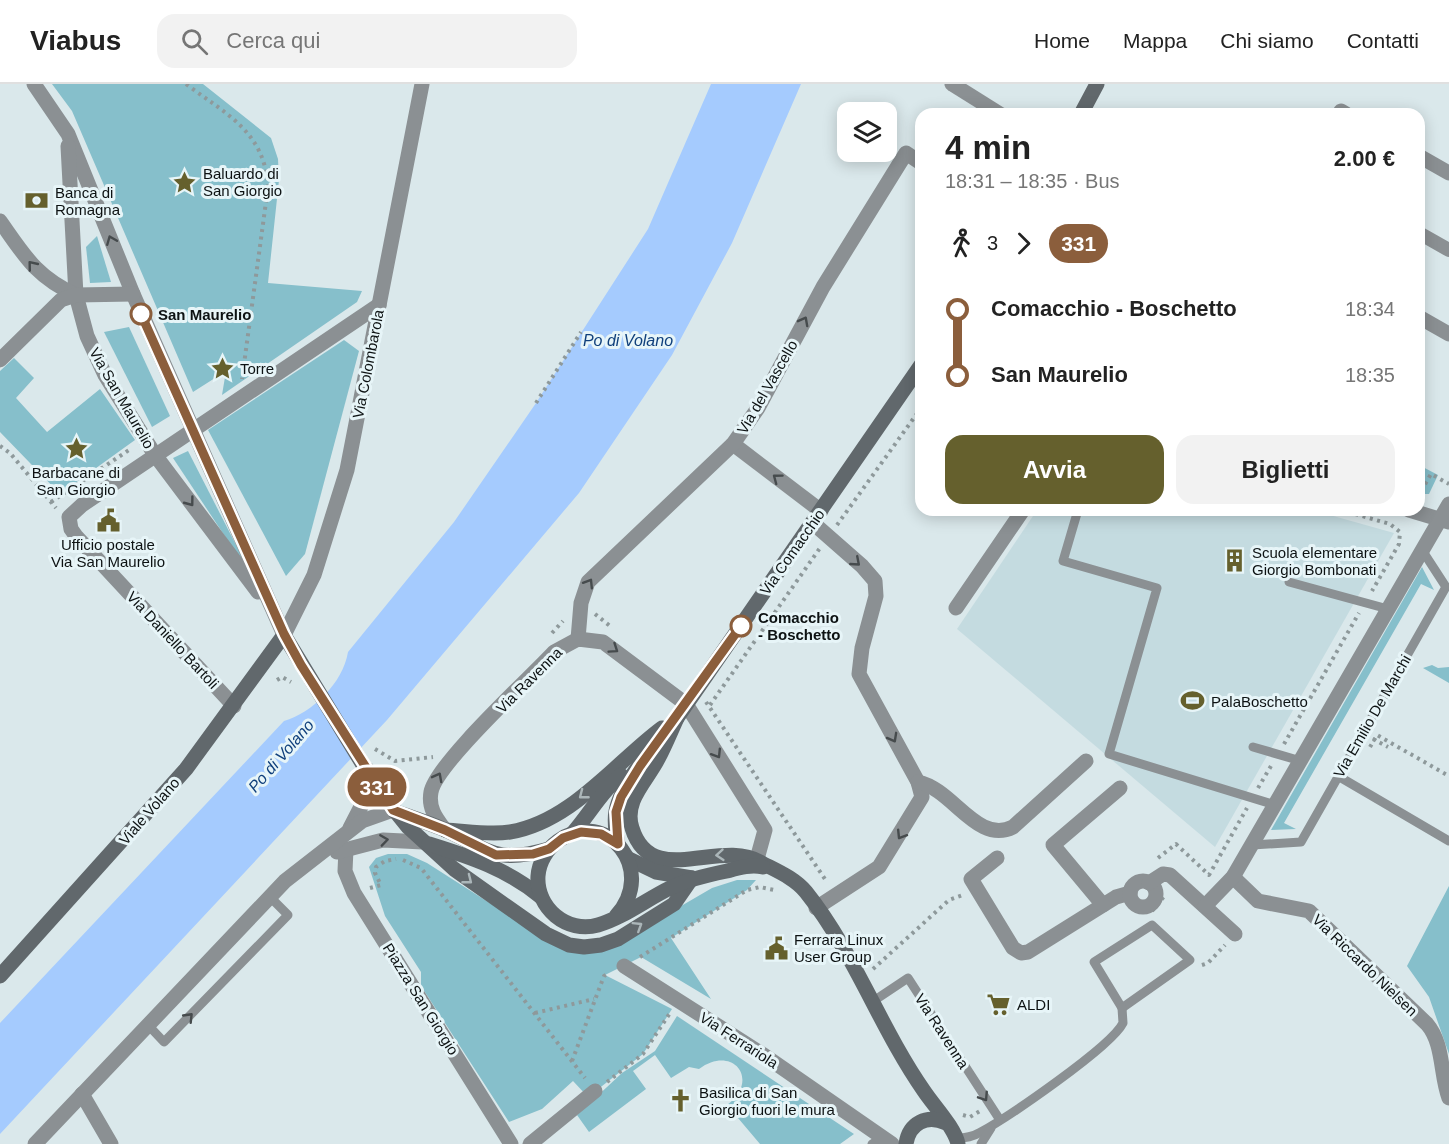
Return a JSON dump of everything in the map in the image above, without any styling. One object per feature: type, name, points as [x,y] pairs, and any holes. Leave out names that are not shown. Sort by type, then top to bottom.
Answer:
[{"type":"main road","points":[[1084,108],[1097,84]]},
{"type":"main road","name":"Via Comacchio","points":[[618,844],[616,812],[621,797],[640,766],[677,718],[915,374]]},
{"type":"main road","name":"Via San Maurelio","points":[[284,634],[364,764]]},
{"type":"main road","name":"Viale Volano","points":[[0,976],[141,822],[186,769],[234,706],[284,634]]},
{"type":"main road","points":[[445,830],[507,832],[534,825],[564,810],[641,744],[677,718]]},
{"type":"main road","points":[[677,718],[658,760],[633,800],[629,816],[632,830],[640,844],[659,859],[670,861],[739,854],[757,860],[805,891],[913,1075],[958,1141]]},
{"type":"main road","points":[[364,764],[393,810],[423,842],[477,887],[546,934],[569,945],[601,945],[618,939],[674,904],[692,878]]},
{"type":"main road","name":"Via Comacchio","points":[[572,834],[591,812],[605,790],[625,772],[640,766]]},
{"type":"main road","points":[[393,810],[445,830],[496,855],[525,856],[549,849],[572,834],[581,832],[601,834],[618,844],[629,859],[633,879],[629,899],[616,916]]},
{"type":"main road","points":[[423,842],[493,865],[541,897]]},
{"type":"main road","points":[[549,849],[538,877],[541,897],[546,906],[560,920],[579,927],[598,925],[692,878],[745,867],[759,866],[774,870]]},
{"type":"main road","points":[[629,859],[656,872],[692,878]]},
{"type":"main road","points":[[913,1075],[928,1119]]},
{"type":"main road","points":[[906,1140],[915,1125],[928,1119],[946,1123]]},
{"type":"street","name":"Via San Maurelio","points":[[34,84],[68,134],[133,294],[284,634]]},
{"type":"street","name":"Via Colombarola","points":[[284,634],[310,583],[340,495],[353,443],[422,84]]},
{"type":"street","points":[[952,84],[990,108]]},
{"type":"street","name":"Via San Maurelio","points":[[68,134],[76,295],[80,318],[96,354],[155,455],[273,611]]},
{"type":"street","name":"Via del Vascello","points":[[578,639],[584,589],[594,574],[733,444],[758,408],[822,287],[906,153],[915,159]]},
{"type":"street","points":[[1425,159],[1449,173]]},
{"type":"street","points":[[0,221],[38,273],[55,285],[76,295]]},
{"type":"street","points":[[1425,236],[1449,250]]},
{"type":"street","points":[[0,360],[55,305],[76,295],[133,294]]},
{"type":"street","points":[[194,430],[379,305]]},
{"type":"street","points":[[1425,320],[1449,334]]},
{"type":"street","name":"Via San Maurelio","points":[[155,455],[194,430]]},
{"type":"street","points":[[733,444],[817,517],[828,538],[862,566],[875,581],[876,596],[862,648],[859,674],[921,791],[919,804],[885,858],[873,872],[816,908]]},
{"type":"street","points":[[68,522],[72,513],[82,505],[155,455]]},
{"type":"street","points":[[1205,906],[1233,877],[1422,550],[1445,520],[1449,504]]},
{"type":"street","points":[[1425,514],[1445,520]]},
{"type":"street","points":[[956,608],[1019,516]]},
{"type":"street","name":"Via Daniello Bartoli","points":[[68,522],[76,536],[234,706]]},
{"type":"street","name":"Via Ravenna","points":[[445,830],[434,817],[431,792],[445,765],[554,652],[578,639],[595,639],[612,646],[690,698],[765,830],[757,860]]},
{"type":"street","points":[[918,782],[938,789],[979,824],[998,832],[1013,827],[1086,761]]},
{"type":"street","points":[[350,830],[365,799],[364,764]]},
{"type":"street","points":[[1103,905],[1053,845],[1120,788]]},
{"type":"street","points":[[35,1144],[269,896],[350,830],[372,816],[393,810]]},
{"type":"street","points":[[302,867],[346,849],[383,840],[423,842]]},
{"type":"street","name":"Piazza San Giorgio","points":[[346,849],[345,871],[354,893],[511,1144]]},
{"type":"street","points":[[997,858],[971,879],[1018,952],[1028,952],[1103,905],[1130,892],[1137,883],[1149,883],[1166,873],[1235,934]]},
{"type":"street","name":"Via Riccardo Nielsen","points":[[1233,877],[1258,901],[1309,910],[1427,1024],[1434,1032],[1438,1045],[1449,1098]]},
{"type":"street","points":[[1130,892],[1137,906],[1150,905],[1156,894],[1149,883]]},
{"type":"street","name":"Via Ferrariola","points":[[624,966],[678,1000],[882,1142],[906,1140]]},
{"type":"street","points":[[530,1144],[595,1091]]},
{"type":"street","points":[[82,1094],[111,1144]]},
{"type":"lane","points":[[1076,516],[1064,561],[1157,588],[1109,754],[1275,805]]},
{"type":"lane","name":"Via Emilio De Marchi","points":[[1252,845],[1301,842],[1446,587],[1422,550]]},
{"type":"lane","points":[[1288,582],[1388,609]]},
{"type":"lane","points":[[1253,747],[1301,761]]},
{"type":"lane","points":[[1338,776],[1449,841]]},
{"type":"lane","points":[[148,1025],[164,1042],[288,915],[269,896]]},
{"type":"lane","points":[[958,1141],[997,1122],[1111,1039],[1123,1023],[1122,1008],[1094,962],[1152,925],[1190,960],[1122,1008]]},
{"type":"lane","name":"Via Ravenna","points":[[872,1002],[908,978],[990,1105],[997,1122]]},
{"type":"lane","points":[[981,1144],[997,1122]]},
{"type":"path","points":[[186,84],[247,131],[261,151],[267,172],[268,187],[240,399]]},
{"type":"path","points":[[536,403],[581,332]]},
{"type":"path","points":[[710,705],[915,416]]},
{"type":"path","points":[[0,446],[10,453],[68,522]]},
{"type":"path","points":[[1425,484],[1431,474],[1449,484]]},
{"type":"path","points":[[1252,798],[1399,544],[1400,532],[1390,524],[1362,516]]},
{"type":"path","points":[[544,642],[572,612],[580,609],[591,611],[613,629]]},
{"type":"path","points":[[276,680],[289,678]]},
{"type":"path","points":[[690,698],[710,705],[836,895]]},
{"type":"path","points":[[1370,747],[1377,735],[1449,776]]},
{"type":"path","points":[[375,750],[395,761],[430,758],[440,753]]},
{"type":"path","points":[[354,893],[381,885],[375,870],[382,863],[395,859],[416,863],[595,1091],[643,1054],[678,1000]]},
{"type":"path","points":[[1146,914],[1159,906],[1178,882]]},
{"type":"path","points":[[572,1061],[604,976],[747,890],[760,887],[778,891]]},
{"type":"path","points":[[886,993],[873,969],[949,900],[961,894],[968,898]]},
{"type":"path","points":[[1190,960],[1205,965],[1235,934]]},
{"type":"path","points":[[534,1013],[595,999]]},
{"type":"path","points":[[959,1112],[970,1117],[990,1105]]},
{"type":"shaded area","points":[[52,84],[203,84],[271,138],[278,159],[279,180],[268,283],[362,291],[357,302],[222,395],[226,371],[193,392],[72,111]]},
{"type":"shaded area","points":[[97,236],[111,282],[90,283],[86,247]]},
{"type":"shaded area","points":[[129,327],[170,416],[152,427],[104,332]]},
{"type":"shaded area","points":[[344,340],[359,351],[305,554],[286,576],[208,430]]},
{"type":"shaded area","points":[[14,358],[34,378],[16,398],[47,432],[100,389],[135,440],[60,494],[0,432],[0,371]]},
{"type":"shaded area","points":[[188,451],[254,580],[173,458]]},
{"type":"shaded area","points":[[1425,468],[1438,475],[1429,494],[1425,494]]},
{"type":"shaded area","points":[[1033,516],[1333,516],[1394,533],[1215,847],[957,629]]},
{"type":"shaded area","points":[[1422,567],[1434,590],[1421,584],[1284,823],[1296,829],[1271,830]]},
{"type":"shaded area","points":[[1432,665],[1438,668],[1449,667],[1449,683],[1423,668]]},
{"type":"shaded area","points":[[388,854],[407,854],[427,863],[551,942],[621,941],[712,888],[737,880],[756,880],[747,890],[671,938],[711,999],[641,957],[605,975],[672,1009],[643,1054],[588,1097],[573,1081],[542,1109],[509,1122],[421,986],[421,972],[385,916],[369,867],[376,858]]},
{"type":"shaded area","points":[[1449,886],[1449,1054],[1429,997],[1407,966]]},
{"type":"shaded area","points":[[677,1016],[854,1134],[840,1144],[760,1144],[727,1105],[737,1095],[742,1085],[742,1076],[738,1068],[732,1063],[711,1062],[699,1069],[689,1067],[671,1078],[655,1055],[633,1071],[646,1089],[589,1132],[577,1115],[622,1073],[655,1051]]},
{"type":"water","name":"Po di Volano","points":[[711,84],[801,84],[732,243],[672,355],[579,493],[387,720],[0,1134],[0,1023],[284,721],[315,704],[333,685],[345,664],[348,652],[454,522],[536,403],[648,229]]},
{"type":"bus line","name":"331","points":[[141,314],[284,634],[379,791],[393,810],[445,830],[485,852],[496,855],[510,857],[533,854],[549,849],[563,838],[581,832],[601,834],[618,844],[615,824],[621,797],[640,766],[677,718],[741,626]]},
{"type":"place","name":"Baluardo di San Giorgio","points":[[185,182]]},
{"type":"place","name":"Banca di Romagna","points":[[37,201]]},
{"type":"place","name":"San Maurelio","points":[[141,314]]},
{"type":"place","name":"Torre","points":[[222,368]]},
{"type":"place","name":"Barbacane di San Giorgio","points":[[76,448]]},
{"type":"place","name":"Ufficio postale Via San Maurelio","points":[[108,520]]},
{"type":"place","name":"Scuola elementare Giorgio Bombonati","points":[[1234,561]]},
{"type":"place","name":"Comacchio - Boschetto","points":[[741,626]]},
{"type":"place","name":"PalaBoschetto","points":[[1193,701]]},
{"type":"place","name":"Ferrara Linux User Group","points":[[776,948]]},
{"type":"place","name":"ALDI","points":[[999,1004]]},
{"type":"place","name":"Basilica di San Giorgio fuori le mura","points":[[681,1101]]}]
